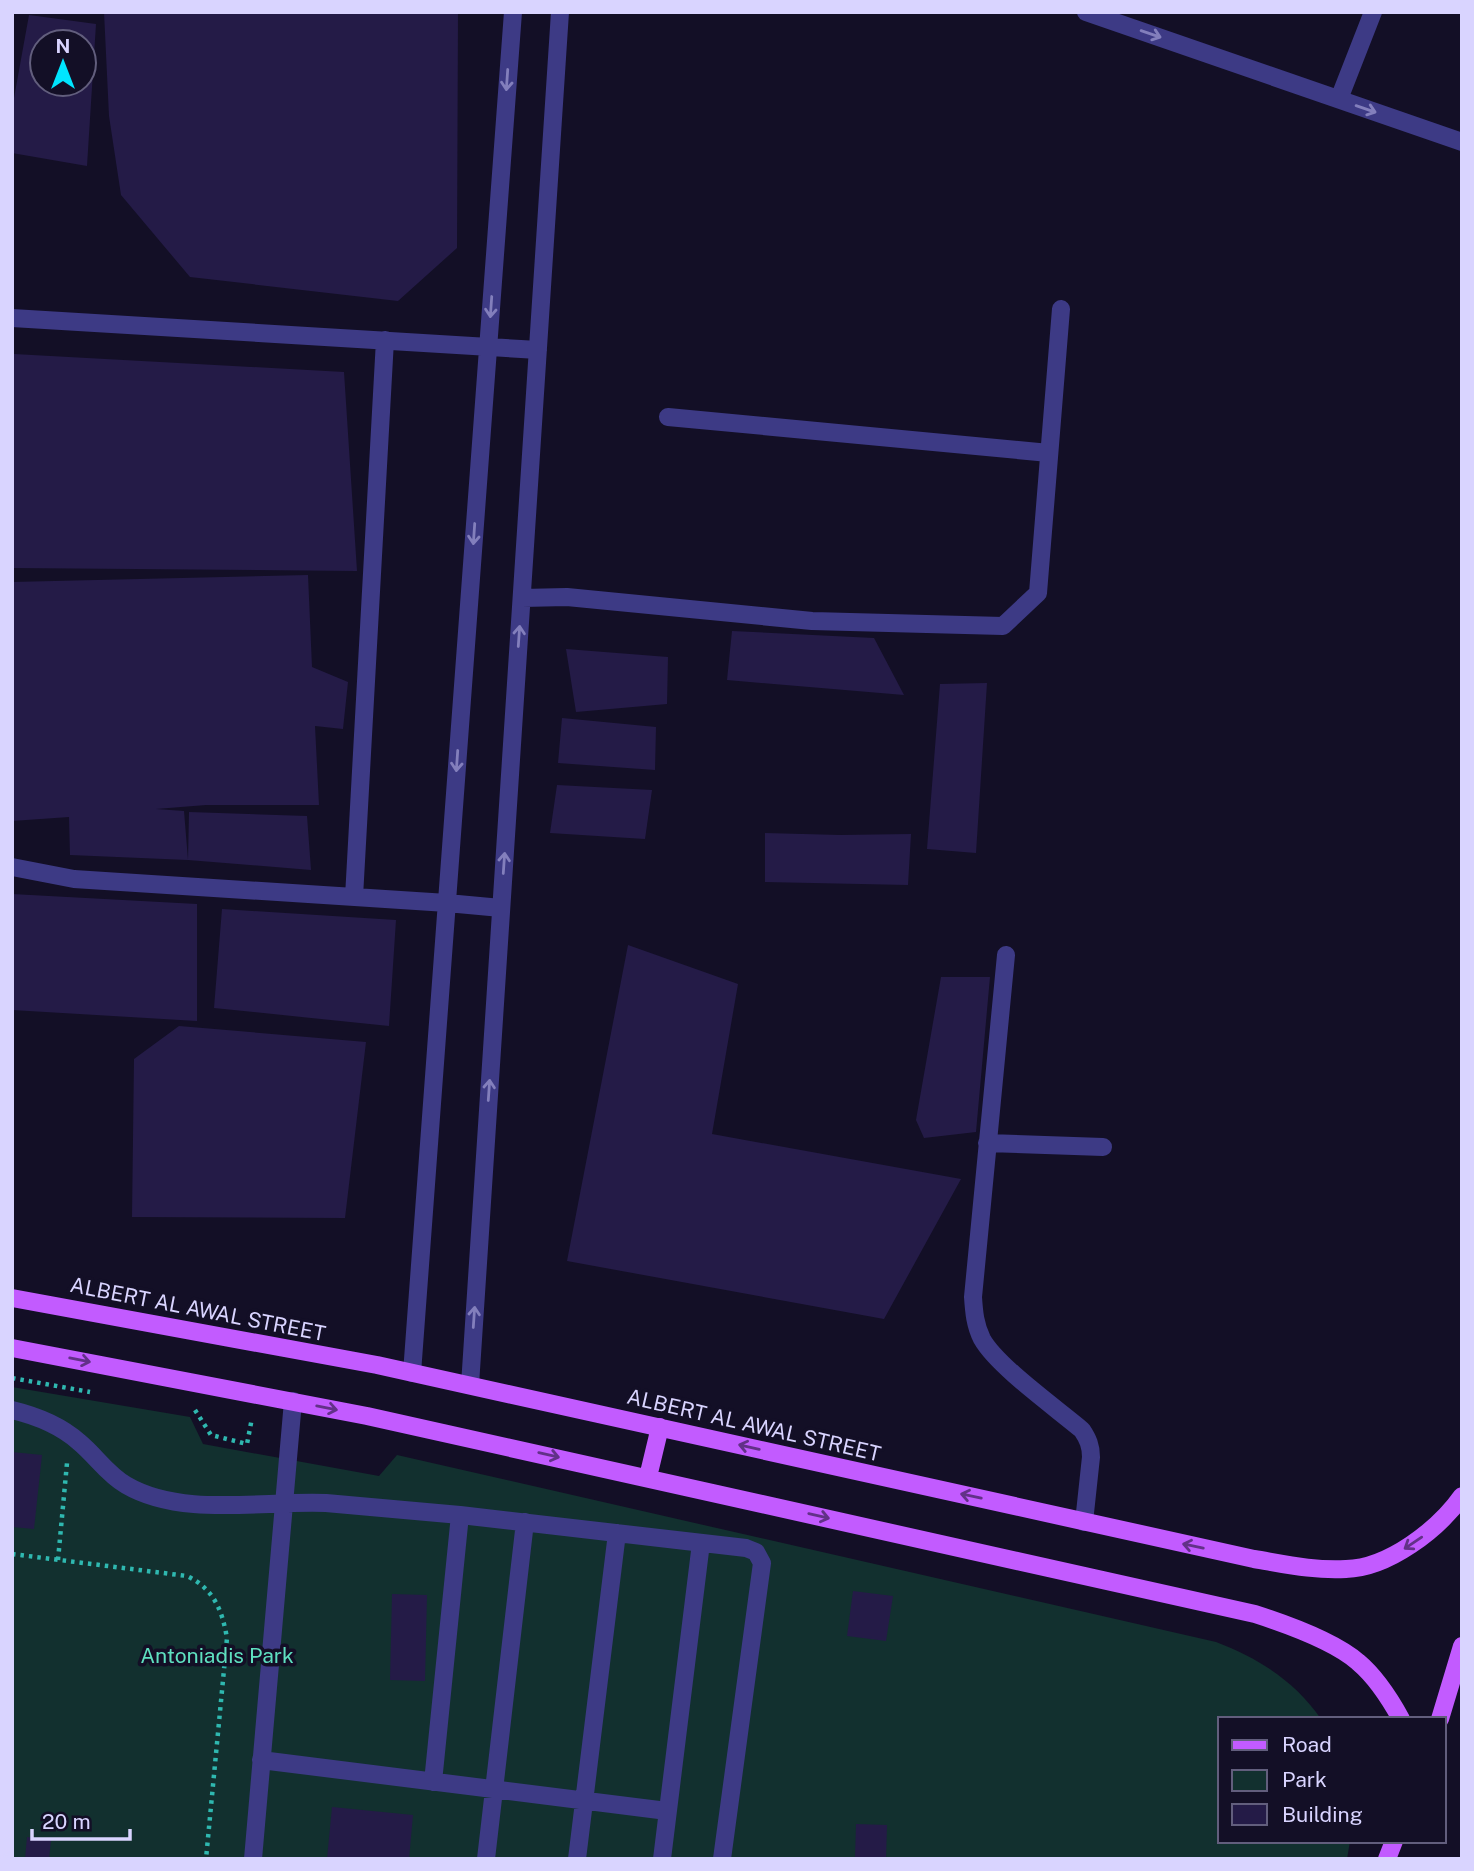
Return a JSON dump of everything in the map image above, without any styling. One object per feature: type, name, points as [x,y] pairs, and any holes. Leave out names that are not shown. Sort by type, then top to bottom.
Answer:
[{"type":"main road","name":"ALBERT AL AWAL STREET","points":[[12,1298],[470,1385],[1084,1522],[1306,1568],[1348,1570],[1392,1557],[1424,1535],[1462,1496]]},
{"type":"main road","points":[[12,1348],[293,1401],[648,1477],[1255,1614],[1291,1626],[1358,1662],[1389,1698],[1400,1717]]},
{"type":"main road","points":[[648,1477],[660,1427]]},
{"type":"main road","points":[[1441,1717],[1462,1646]]},
{"type":"street","points":[[412,1373],[513,12]]},
{"type":"street","points":[[470,1385],[560,12]]},
{"type":"street","points":[[1086,12],[1462,142]]},
{"type":"street","points":[[1339,99],[1373,12]]},
{"type":"street","points":[[522,598],[567,597],[812,621],[1003,626],[1038,593],[1061,309]]},
{"type":"street","points":[[12,318],[538,350]]},
{"type":"street","points":[[354,897],[385,340]]},
{"type":"street","points":[[668,417],[1049,453]]},
{"type":"street","points":[[12,866],[74,879],[501,908]]},
{"type":"street","points":[[1006,955],[972,1297],[974,1318],[982,1339],[994,1356],[1082,1430],[1087,1438],[1091,1457],[1084,1522]]},
{"type":"street","points":[[987,1143],[1103,1147]]},
{"type":"street","points":[[253,1859],[293,1401]]},
{"type":"street","points":[[12,1410],[39,1417],[60,1427],[114,1477],[147,1495],[169,1500],[237,1506],[326,1503],[525,1522],[751,1549],[756,1552],[762,1563],[722,1859]]},
{"type":"street","points":[[433,1782],[460,1515]]},
{"type":"street","points":[[486,1859],[525,1522]]},
{"type":"street","points":[[577,1859],[617,1533]]},
{"type":"street","points":[[662,1859],[701,1543]]},
{"type":"street","points":[[261,1760],[667,1811]]},
{"type":"path","points":[[58,1560],[66,1456]]},
{"type":"path","points":[[12,1554],[187,1576],[208,1590],[218,1605],[227,1638],[206,1859]]},
{"type":"green space","name":"Antoniadis Park","points":[[12,1387],[190,1417],[203,1444],[379,1476],[397,1455],[1216,1642],[1246,1655],[1274,1672],[1300,1693],[1320,1717],[1218,1717],[1218,1843],[1350,1843],[1347,1859],[12,1859]]},
{"type":"building","points":[[104,12],[458,12],[457,248],[398,301],[190,277],[121,195],[109,116]]},
{"type":"building","points":[[29,15],[96,24],[96,28],[28,28],[28,98],[91,98],[87,166],[12,153],[12,109]]},
{"type":"building","points":[[14,354],[344,372],[357,571],[12,568]]},
{"type":"building","points":[[308,575],[312,667],[348,682],[343,729],[315,726],[319,805],[206,805],[156,809],[184,811],[188,860],[70,855],[69,817],[12,821],[12,582]]},
{"type":"building","points":[[732,631],[874,638],[904,695],[727,680]]},
{"type":"building","points":[[566,649],[668,657],[667,704],[576,712]]},
{"type":"building","points":[[987,683],[976,853],[927,849],[940,684]]},
{"type":"building","points":[[562,718],[656,727],[655,770],[558,763]]},
{"type":"building","points":[[557,785],[652,790],[645,839],[550,833]]},
{"type":"building","points":[[189,812],[307,816],[311,870],[188,860]]},
{"type":"building","points":[[765,833],[911,834],[908,885],[765,882]]},
{"type":"building","points":[[12,894],[197,904],[197,1021],[12,1010]]},
{"type":"building","points":[[222,909],[396,920],[389,1026],[214,1008]]},
{"type":"building","points":[[628,945],[738,984],[712,1134],[961,1179],[884,1319],[567,1261]]},
{"type":"building","points":[[941,977],[990,977],[976,1132],[924,1138],[916,1120]]},
{"type":"building","points":[[179,1026],[366,1042],[345,1218],[132,1217],[134,1059]]},
{"type":"building","points":[[12,1452],[42,1455],[34,1529],[12,1527]]},
{"type":"building","points":[[853,1591],[893,1596],[886,1641],[847,1636]]},
{"type":"building","points":[[392,1594],[427,1595],[425,1681],[390,1680]]},
{"type":"building","points":[[332,1807],[413,1815],[409,1859],[327,1859]]},
{"type":"building","points":[[856,1824],[887,1825],[886,1859],[855,1858]]},
{"type":"building","points":[[27,1837],[51,1840],[49,1859],[25,1859]]}]
